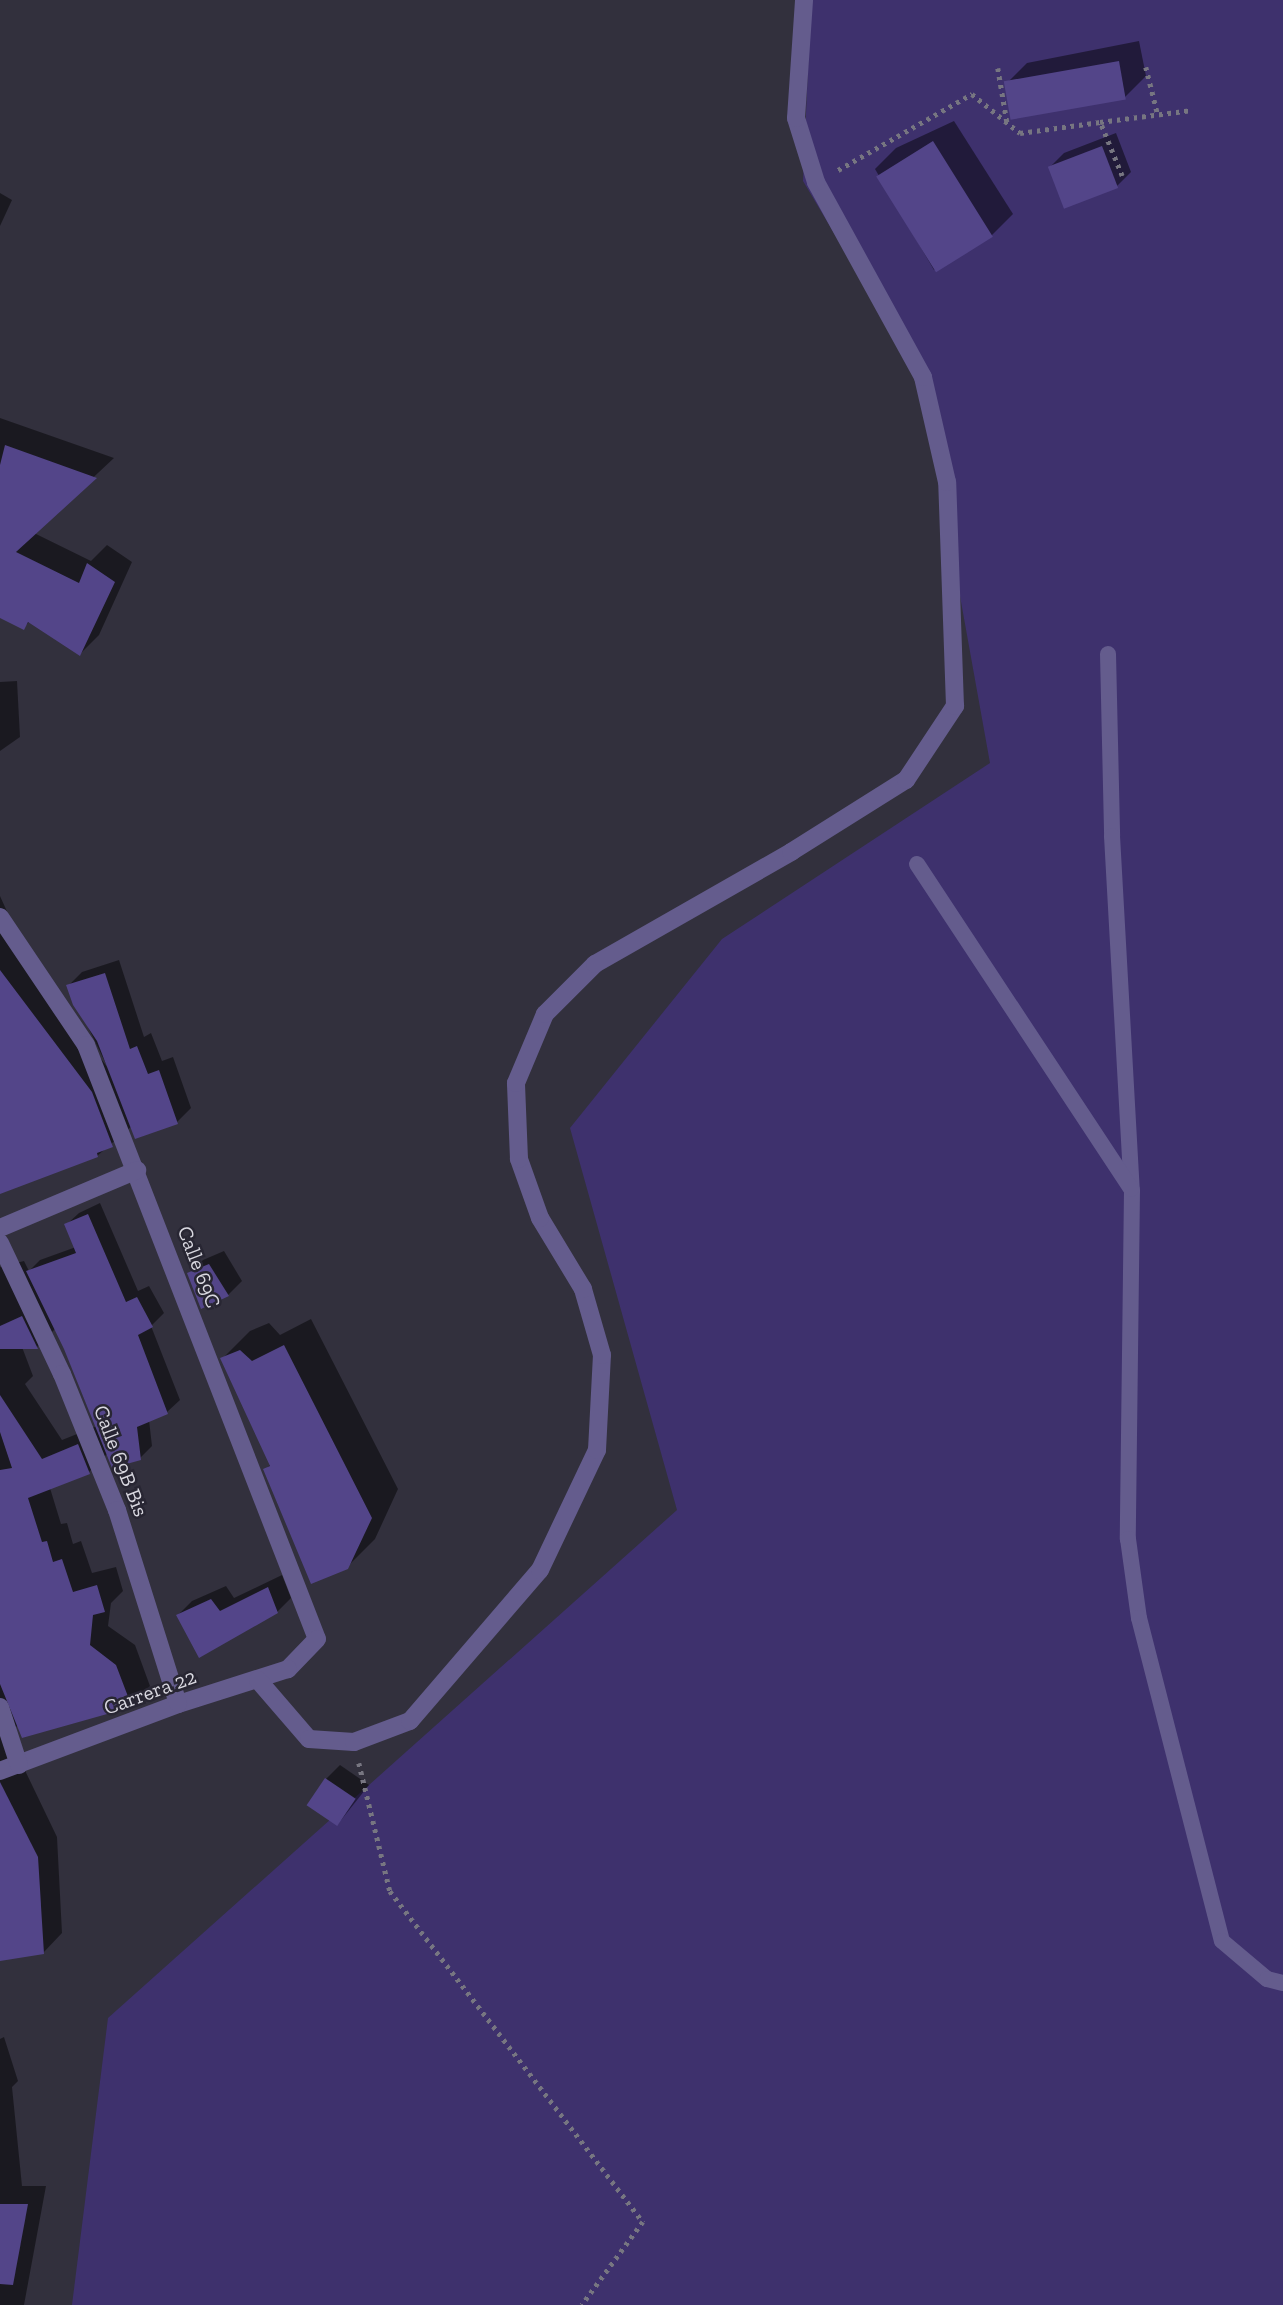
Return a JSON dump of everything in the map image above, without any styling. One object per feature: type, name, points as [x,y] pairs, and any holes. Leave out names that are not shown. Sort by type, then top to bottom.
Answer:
[{"type":"street","points":[[258,1680],[309,1739],[354,1742],[410,1721],[540,1570],[597,1450],[602,1355],[583,1289],[540,1218],[519,1159],[516,1083],[545,1014],[595,964],[791,852],[906,779],[955,706],[947,482],[923,377],[859,253],[816,182],[796,118],[804,0]]},
{"type":"street","name":"Calle 69C","points":[[0,917],[86,1045],[137,1170],[317,1639],[311,1650]]},
{"type":"street","points":[[0,1228],[137,1170]]},
{"type":"street","name":"Calle 69B Bis","points":[[0,1243],[62,1374],[117,1510],[178,1704]]},
{"type":"street","name":"Carrera 22","points":[[0,1771],[178,1704],[288,1669],[311,1650]]},
{"type":"street","points":[[0,1707],[19,1765]]},
{"type":"lane","points":[[1108,654],[1112,836],[1132,1190],[1128,1539],[1139,1618],[1222,1941],[1267,1979],[1283,1983]]},
{"type":"lane","points":[[917,864],[1132,1190]]},
{"type":"path","points":[[1146,67],[1158,115]]},
{"type":"path","points":[[998,68],[1008,124]]},
{"type":"path","points":[[816,182],[972,94],[1020,134],[1192,110]]},
{"type":"path","points":[[1100,122],[1122,176]]},
{"type":"path","points":[[354,1742],[390,1891],[643,2222],[582,2305]]},
{"type":"shaded area","points":[[811,0],[1283,0],[1283,2305],[72,2305],[108,2018],[677,1510],[570,1128],[722,939],[990,763],[921,379],[803,181]]},
{"type":"building","points":[[1119,61],[1126,99],[1011,120],[1004,81]]},
{"type":"building","points":[[933,141],[993,237],[936,272],[876,177]]},
{"type":"building","points":[[1102,146],[1118,188],[1064,209],[1048,167]]},
{"type":"building","points":[[5,445],[97,478],[16,552],[79,583],[87,563],[115,582],[80,656],[28,622],[24,630],[0,618],[0,465]]},
{"type":"building","points":[[0,970],[92,1092],[113,1147],[97,1153],[98,1157],[0,1194]]},
{"type":"building","points":[[105,973],[130,1049],[137,1046],[148,1074],[159,1070],[178,1124],[135,1139],[97,1041],[73,1005],[66,985]]},
{"type":"building","points":[[88,1214],[126,1302],[137,1297],[153,1327],[138,1335],[168,1414],[137,1427],[141,1460],[112,1468],[64,1349],[26,1271],[76,1253],[64,1224]]},
{"type":"building","points":[[209,1264],[229,1296],[201,1309],[187,1273]]},
{"type":"building","points":[[22,1316],[38,1349],[0,1349],[0,1326]]},
{"type":"building","points":[[284,1345],[372,1518],[348,1569],[311,1584],[263,1469],[270,1466],[220,1358],[240,1350],[252,1361]]},
{"type":"building","points":[[0,1395],[42,1459],[78,1444],[90,1474],[28,1498],[42,1542],[47,1541],[53,1562],[62,1559],[73,1592],[97,1585],[105,1612],[93,1615],[90,1645],[116,1665],[132,1707],[22,1738],[0,1684],[0,1470],[12,1468],[0,1432]]},
{"type":"building","points":[[268,1587],[278,1613],[199,1658],[176,1615],[211,1599],[220,1611]]},
{"type":"building","points":[[325,1778],[356,1799],[337,1826],[307,1805]]},
{"type":"building","points":[[0,1782],[38,1857],[44,1954],[0,1961]]},
{"type":"building","points":[[0,2204],[28,2204],[13,2285],[0,2284]]}]
